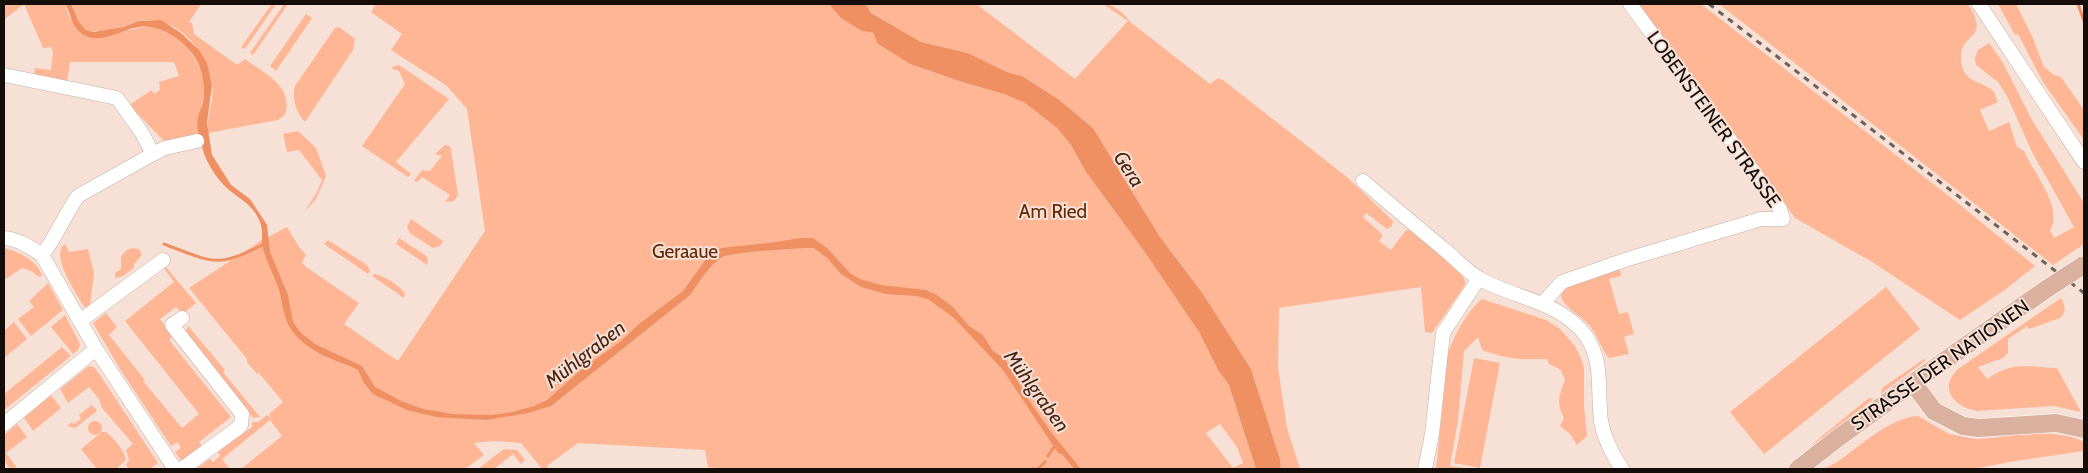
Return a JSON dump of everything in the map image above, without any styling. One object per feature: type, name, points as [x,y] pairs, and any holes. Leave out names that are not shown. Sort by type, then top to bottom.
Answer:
[{"type":"main road","name":"STRASSE DER NATIONEN","points":[[1798,469],[1913,383],[2083,265]]},
{"type":"main road","points":[[1913,383],[1934,411],[1963,426],[1979,428],[2056,423],[2084,429]]},
{"type":"street","name":"LOBENSTEINER STRASSE","points":[[1542,304],[1562,282],[1628,259],[1752,222],[1783,218],[1780,209],[1756,174],[1630,4]]},
{"type":"street","points":[[1979,4],[2084,162]]},
{"type":"street","points":[[4,75],[117,98],[142,133],[153,154]]},
{"type":"street","points":[[42,255],[55,238],[78,196],[165,148],[197,141]]},
{"type":"street","points":[[1363,181],[1479,278],[1542,304],[1575,324],[1594,349],[1598,366],[1604,437],[1610,451],[1622,469]]},
{"type":"street","points":[[4,238],[11,238],[42,255],[96,349],[168,466]]},
{"type":"street","points":[[80,321],[163,260]]},
{"type":"street","points":[[1425,469],[1432,434],[1443,333],[1479,278]]},
{"type":"street","points":[[182,318],[172,325],[240,410],[242,420],[238,428],[182,469]]},
{"type":"street","points":[[4,424],[96,349]]},
{"type":"green space","points":[[4,4],[24,4],[5,19]]},
{"type":"green space","points":[[24,4],[65,4],[69,16],[81,33],[128,30],[150,26],[176,37],[184,44],[196,61],[203,79],[204,95],[198,123],[199,135],[168,142],[164,141],[129,105],[152,90],[154,94],[160,90],[159,82],[179,76],[174,62],[70,62],[67,82],[34,76],[35,68],[51,70],[53,52],[51,47],[43,48]]},
{"type":"green space","points":[[71,4],[201,4],[189,22],[192,23],[194,34],[237,65],[245,59],[276,81],[285,96],[287,105],[285,115],[278,120],[208,133],[212,84],[203,58],[187,37],[165,23],[152,20],[138,21],[105,31],[86,30],[79,22]]},
{"type":"green space","points":[[272,4],[276,4],[245,49],[241,47]]},
{"type":"green space","points":[[284,4],[288,4],[253,55],[250,53]]},
{"type":"green space","name":"Geraaue","points":[[376,4],[829,4],[862,31],[875,33],[876,36],[910,64],[1004,94],[1025,103],[1057,128],[1071,145],[1086,172],[1144,251],[1199,332],[1218,370],[1229,385],[1256,469],[723,469],[708,467],[705,450],[578,443],[547,466],[548,469],[542,469],[521,443],[495,441],[474,443],[484,455],[465,469],[241,469],[282,436],[270,420],[222,459],[230,469],[196,469],[210,459],[213,462],[220,456],[218,452],[252,427],[252,422],[258,422],[267,415],[271,419],[269,414],[283,402],[259,373],[257,374],[247,362],[247,359],[189,288],[259,242],[287,227],[306,255],[302,262],[306,267],[359,303],[344,324],[398,361],[485,231],[467,109],[447,86],[391,50],[402,34],[371,12]],"holes":[[[1220,424],[1237,447],[1243,463],[1233,468],[1206,433]]]},
{"type":"green space","points":[[862,4],[980,4],[979,6],[1075,79],[1128,21],[1103,4],[1114,7],[1125,15],[1129,21],[1210,84],[1218,78],[1223,80],[1348,178],[1393,221],[1392,226],[1387,229],[1366,213],[1363,217],[1383,235],[1379,241],[1391,250],[1406,230],[1413,231],[1436,248],[1453,264],[1464,279],[1465,285],[1432,333],[1425,332],[1421,287],[1279,308],[1278,368],[1287,428],[1300,469],[1281,469],[1280,459],[1251,369],[1203,294],[1160,237],[1093,128],[1058,99],[1022,76],[1007,72],[968,53],[921,42],[871,13],[867,6]]},
{"type":"green space","points":[[1637,4],[1701,4],[1954,200],[2035,266],[2006,289],[1960,320],[1872,262],[1795,218]]},
{"type":"green space","points":[[1719,4],[1968,4],[1975,16],[1977,25],[1976,31],[1962,50],[1962,67],[1965,73],[1973,80],[1989,87],[1998,102],[1980,110],[1989,131],[2009,122],[2017,147],[2024,151],[2046,190],[2053,211],[2053,221],[2050,230],[2054,238],[2074,227],[2032,152],[2007,96],[1998,82],[1976,65],[1975,58],[1978,50],[1989,43],[2003,63],[2032,120],[2084,203],[2084,244],[2053,265]]},
{"type":"green space","points":[[1998,4],[2016,4],[2032,36],[2044,67],[2054,75],[2061,77],[2084,110],[2084,140],[2043,82],[2018,34],[2015,35]]},
{"type":"green space","points":[[306,14],[312,18],[276,71],[270,66]]},
{"type":"green space","points":[[339,27],[355,39],[353,50],[305,122],[296,105],[295,86],[335,28]]},
{"type":"green space","points":[[399,65],[449,99],[396,162],[411,174],[408,177],[362,146],[405,84],[399,71],[392,67]]},
{"type":"green space","points":[[298,131],[316,148],[326,176],[316,199],[304,212],[316,194],[322,180],[299,150],[287,152],[283,134]]},
{"type":"green space","points":[[445,145],[450,146],[458,195],[454,201],[445,202],[450,195],[422,177],[417,182],[414,181],[422,170],[430,171],[442,156],[435,154]]},
{"type":"green space","points":[[411,219],[443,241],[440,246],[433,248],[410,233],[407,227]]},
{"type":"green space","points":[[399,238],[425,255],[428,258],[427,265],[396,244]]},
{"type":"green space","points":[[328,240],[367,265],[370,271],[368,274],[324,244]]},
{"type":"green space","points":[[65,244],[69,252],[88,249],[94,273],[90,305],[87,307],[84,307],[62,265],[61,249]]},
{"type":"green space","points":[[4,248],[32,261],[42,276],[39,277],[31,271],[22,268],[4,280]]},
{"type":"green space","points":[[132,248],[139,249],[142,255],[134,264],[134,268],[123,276],[115,278],[115,273],[121,269],[121,256]]},
{"type":"green space","points":[[165,266],[196,303],[183,314],[176,307],[160,319],[173,336],[169,340],[231,417],[199,442],[204,448],[183,463],[175,452],[181,448],[177,442],[171,446],[120,369],[93,323],[106,313],[117,327],[109,335],[145,380],[143,381],[182,428],[199,414],[125,321],[174,282],[163,267]]},
{"type":"green space","points":[[1619,266],[1621,276],[1609,279],[1619,314],[1628,312],[1634,334],[1624,337],[1629,354],[1609,358],[1589,325],[1563,301],[1561,290],[1579,279]]},
{"type":"green space","points":[[374,274],[396,284],[405,294],[404,298],[372,276]]},
{"type":"green space","points":[[48,283],[63,310],[31,336],[18,319],[34,307],[29,301]]},
{"type":"green space","points":[[1886,287],[1920,329],[1764,454],[1730,412]]},
{"type":"green space","points":[[2061,298],[2065,309],[2060,318],[2029,329],[2027,326],[2008,339],[2008,353],[2003,358],[1978,367],[1987,379],[1996,373],[2012,367],[2057,368],[2081,412],[2054,406],[1977,411],[1962,406],[1951,396],[1949,383],[1958,369]]},
{"type":"green space","points":[[1482,299],[1546,320],[1560,329],[1575,346],[1584,368],[1584,406],[1587,436],[1577,445],[1570,434],[1560,426],[1564,418],[1559,399],[1565,380],[1561,370],[1549,364],[1547,359],[1514,358],[1482,350],[1478,337],[1464,351],[1458,420],[1450,466],[1473,469],[1436,469],[1448,353],[1462,324]]},
{"type":"green space","points":[[65,315],[80,344],[78,350],[73,354],[51,327]]},
{"type":"green space","points":[[14,322],[27,339],[4,358],[4,331]]},
{"type":"green space","points":[[188,326],[225,370],[223,372],[260,417],[253,418],[185,334]]},
{"type":"green space","points":[[62,347],[71,356],[4,410],[4,394]]},
{"type":"green space","points":[[1474,358],[1500,363],[1480,468],[1454,463]]},
{"type":"green space","points":[[1924,359],[1925,361],[1881,394],[1882,388]]},
{"type":"green space","points":[[89,366],[94,367],[100,375],[158,463],[150,469],[129,469],[126,465],[129,460],[126,450],[133,444],[102,408],[99,399],[89,387],[68,403],[60,389]]},
{"type":"green space","points":[[51,395],[61,408],[33,431],[24,418]]},
{"type":"green space","points":[[1869,398],[1874,399],[1800,457],[1822,436]]},
{"type":"green space","points":[[92,405],[97,411],[75,428],[67,426],[81,419],[79,415]]},
{"type":"green space","points":[[1918,416],[1949,434],[1975,439],[2031,434],[2073,437],[2084,442],[2084,451],[1973,469],[1823,469],[1837,462],[1886,427],[1907,418]]},
{"type":"green space","points":[[92,421],[98,421],[102,428],[98,435],[92,435],[88,431],[88,425]]},
{"type":"green space","points":[[17,424],[27,437],[6,453],[16,466],[14,469],[10,469],[4,461],[4,435]]},
{"type":"green space","points":[[102,432],[106,432],[112,438],[125,456],[126,460],[116,469],[97,469],[81,449]]},
{"type":"green space","points":[[504,449],[517,450],[525,460],[521,464],[513,454],[494,469],[482,469],[480,467]]},
{"type":"shaded area","points":[[65,4],[71,4],[79,22],[86,30],[94,32],[123,27],[138,21],[161,20],[181,33],[199,50],[207,63],[212,85],[207,123],[212,155],[231,185],[250,199],[267,225],[270,252],[288,295],[293,322],[300,332],[315,344],[362,366],[375,387],[401,401],[423,409],[453,414],[491,415],[513,412],[534,406],[547,400],[581,370],[621,341],[639,324],[683,291],[709,255],[721,248],[813,238],[827,248],[850,273],[860,279],[881,285],[926,290],[937,295],[953,307],[969,326],[983,335],[993,351],[1004,358],[1028,399],[1051,432],[1081,469],[1074,469],[1062,454],[1058,453],[1003,370],[954,318],[928,299],[916,296],[886,294],[861,287],[841,274],[827,258],[814,248],[728,255],[717,260],[690,295],[551,406],[528,413],[487,420],[436,417],[407,410],[373,394],[364,383],[358,370],[312,349],[297,337],[290,327],[284,313],[280,293],[264,252],[260,221],[255,212],[218,178],[209,165],[204,152],[197,124],[204,96],[203,83],[198,63],[186,46],[168,33],[146,27],[132,28],[103,38],[88,37],[75,27]]},
{"type":"shaded area","points":[[829,4],[862,4],[867,6],[871,13],[921,42],[968,53],[1007,72],[1022,76],[1058,99],[1093,128],[1160,237],[1203,294],[1251,369],[1280,459],[1281,469],[1256,469],[1229,385],[1218,370],[1199,332],[1144,251],[1086,172],[1071,145],[1057,128],[1025,103],[1004,94],[910,64],[877,43],[874,33],[862,31],[841,18]]},
{"type":"waterway","points":[[2078,4],[2084,21]]},
{"type":"waterway","points":[[164,244],[205,259],[215,260],[236,257],[264,244]]},
{"type":"waterway","name":"Mühlgraben","points":[[1048,456],[1056,444]]},
{"type":"waterway","points":[[1032,469],[1038,469],[1045,462]]},
{"type":"railway","points":[[1709,4],[2084,293]]},
{"type":"water label","name":"Gera","points":[[1129,169]]},
{"type":"park label","name":"Am Ried","points":[[1053,211]]}]
